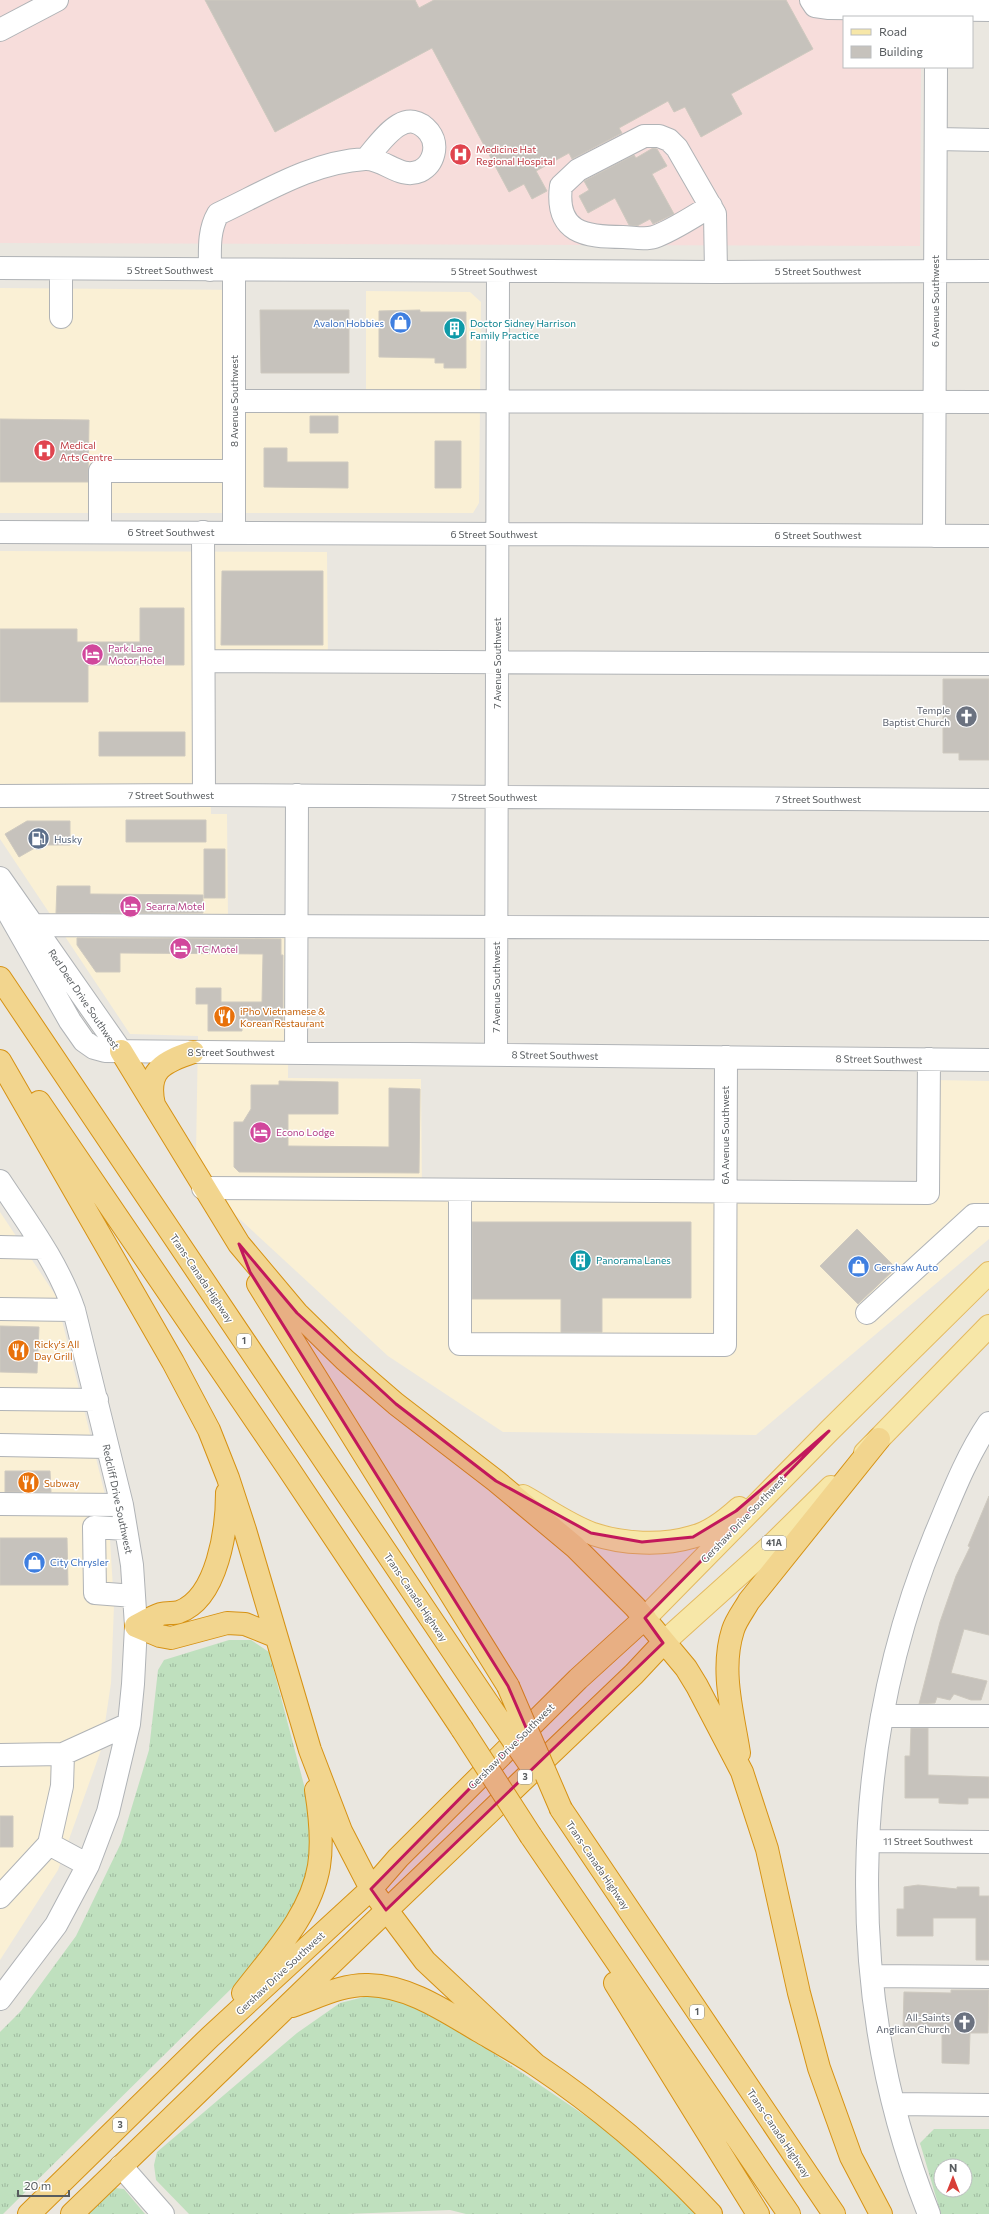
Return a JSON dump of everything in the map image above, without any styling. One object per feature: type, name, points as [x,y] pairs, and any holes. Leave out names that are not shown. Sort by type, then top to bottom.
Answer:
[{"type":"highway","name":"Trans-Canada Highway","points":[[0,978],[489,1705],[561,1809],[834,2214]]},
{"type":"highway","points":[[0,1044],[288,1468],[532,1836],[789,2214]]},
{"type":"highway","points":[[121,1051],[239,1244],[296,1313],[345,1360],[396,1404],[496,1481],[575,1548],[613,1584],[645,1618],[663,1643],[686,1668],[742,1772]]},
{"type":"highway","points":[[154,1106],[151,1085],[158,1070],[174,1058],[193,1052]]},
{"type":"highway","points":[[0,1061],[173,1362],[209,1430],[228,1478],[310,1750],[341,1831],[371,1889],[425,1961],[536,2065],[627,2134],[680,2180],[711,2214]]},
{"type":"highway","points":[[239,1244],[250,1272],[508,1686],[561,1809]]},
{"type":"highway","points":[[879,1439],[749,1601],[733,1630],[728,1657],[729,1688],[742,1772],[767,1849],[798,1993],[819,2068],[851,2157],[881,2214]]},
{"type":"highway","points":[[136,1626],[162,1613],[179,1612],[193,1602],[207,1586],[222,1546],[227,1520],[228,1478]]},
{"type":"highway","name":"Gershaw Drive Southwest","points":[[29,2214],[210,2036],[371,1889],[398,1858],[578,1679],[645,1618]]},
{"type":"highway","points":[[136,1626],[160,1636],[171,1638],[227,1623],[245,1624],[276,1636]]},
{"type":"highway","name":"3","points":[[72,2214],[286,2009],[386,1910],[634,1674],[663,1643]]},
{"type":"highway","points":[[210,2036],[289,1932],[304,1909],[316,1880],[319,1865],[320,1820],[310,1750]]},
{"type":"highway","points":[[532,1836],[606,1970],[758,2214]]},
{"type":"highway","points":[[286,2009],[336,1990],[367,1985],[389,1988],[410,1994],[443,2010],[536,2065]]},
{"type":"main road","name":"Gershaw Drive Southwest","points":[[645,1618],[989,1273]]},
{"type":"main road","name":"41A","points":[[663,1643],[773,1544],[879,1439],[989,1326]]},
{"type":"main road","points":[[496,1481],[591,1533],[628,1541],[680,1539],[693,1537],[710,1529],[736,1511],[830,1431]]},
{"type":"street","points":[[0,30],[57,0]]},
{"type":"street","points":[[811,0],[815,6],[830,8],[989,10]]},
{"type":"street","name":"6 Avenue Southwest","points":[[934,536],[936,68]]},
{"type":"street","points":[[711,206],[653,238],[595,237],[577,232],[564,217],[559,199],[561,186],[578,170],[644,136],[659,136],[669,140],[677,148],[711,206],[715,214],[716,272]]},
{"type":"street","points":[[936,140],[989,140]]},
{"type":"street","points":[[210,270],[210,239],[214,221],[218,214],[311,170],[366,159]]},
{"type":"street","name":"5 Street Southwest","points":[[0,268],[716,272],[989,271]]},
{"type":"street","points":[[61,269],[61,317]]},
{"type":"street","name":"8 Avenue Southwest","points":[[234,270],[234,533]]},
{"type":"street","name":"7 Avenue Southwest","points":[[496,1055],[498,271]]},
{"type":"street","points":[[234,401],[989,402]]},
{"type":"street","points":[[100,532],[100,471],[234,471]]},
{"type":"street","name":"6 Street Southwest","points":[[0,532],[989,536]]},
{"type":"street","points":[[203,532],[204,795]]},
{"type":"street","points":[[204,661],[989,664]]},
{"type":"street","points":[[296,1053],[297,795]]},
{"type":"street","name":"7 Street Southwest","points":[[0,796],[297,795],[989,800]]},
{"type":"street","name":"Red Deer Drive Southwest","points":[[0,878],[121,1051]]},
{"type":"street","name":"Red Deer Drive Southwest","points":[[0,898],[70,1022],[84,1041],[94,1048],[105,1051],[121,1051]]},
{"type":"street","points":[[33,924],[989,929]]},
{"type":"street","name":"8 Street Southwest","points":[[121,1051],[989,1060]]},
{"type":"street","name":"6A Avenue Southwest","points":[[460,1190],[460,1344],[725,1345],[726,1057]]},
{"type":"street","points":[[204,1188],[928,1193],[929,1059]]},
{"type":"street","name":"Redcliff Drive Southwest","points":[[0,1181],[44,1248],[68,1293],[74,1310],[122,1505],[132,1565],[136,1626],[129,1724],[108,1812],[88,1865],[56,1925],[0,1999]]},
{"type":"street","points":[[867,1313],[974,1215],[989,1215]]},
{"type":"street","points":[[0,1248],[44,1248]]},
{"type":"street","points":[[0,1309],[74,1310]]},
{"type":"street","points":[[0,1399],[97,1400]]},
{"type":"street","points":[[929,2214],[914,2176],[894,2104],[882,2043],[872,1976],[868,1919],[868,1841],[872,1782],[882,1716],[896,1653],[911,1601],[929,1550],[954,1490],[989,1424]]},
{"type":"street","points":[[0,1445],[107,1447]]},
{"type":"street","points":[[0,1504],[122,1505]]},
{"type":"street","points":[[126,1529],[94,1527],[95,1593],[134,1596]]},
{"type":"street","points":[[882,1716],[989,1716]]},
{"type":"street","points":[[0,1755],[63,1754],[129,1724]]},
{"type":"street","points":[[0,1897],[49,1844],[62,1786],[63,1754]]},
{"type":"street","name":"11 Street Southwest","points":[[868,1841],[989,1842]]},
{"type":"street","points":[[49,1844],[88,1865]]},
{"type":"street","points":[[872,1976],[989,1977]]},
{"type":"street","points":[[894,2104],[989,2105]]},
{"type":"street","points":[[121,2166],[163,2214]]},
{"type":"highlighted area","points":[[239,1244],[297,1313],[396,1404],[496,1481],[591,1533],[642,1542],[693,1537],[736,1511],[829,1431],[645,1618],[663,1643],[386,1910],[371,1889],[527,1730],[508,1686],[250,1272]]},
{"type":"shaded area","name":"Medicine Hat Regional Hospital","points":[[0,0],[921,0],[843,16],[843,68],[921,68],[920,246],[0,243]]},
{"type":"shaded area","points":[[0,288],[245,290],[244,395],[366,396],[366,291],[470,292],[481,302],[479,503],[473,513],[0,513]]},
{"type":"shaded area","points":[[0,551],[327,552],[328,667],[210,667],[211,814],[227,814],[228,919],[289,919],[288,1078],[421,1079],[422,1195],[936,1199],[935,1080],[989,1081],[989,1239],[756,1435],[503,1432],[388,1356],[231,1211],[196,1154],[198,1036],[130,1034],[0,839]]},
{"type":"shaded area","points":[[0,1212],[56,1296],[108,1507],[114,1605],[111,1683],[101,1750],[58,1870],[0,1960]]},
{"type":"green space","points":[[229,1640],[251,1640],[269,1652],[314,1823],[317,1852],[303,1903],[239,1981],[3,2214],[0,2214],[0,2032],[21,2011],[76,1936],[121,1843],[149,1750],[158,1670],[164,1660]]},
{"type":"green space","points":[[368,1996],[387,1996],[440,2017],[621,2140],[700,2214],[466,2214],[450,2210],[346,2214],[189,2214],[156,2180],[154,2165],[157,2152],[297,2033],[340,2003]]},
{"type":"green space","points":[[934,2129],[989,2129],[989,2214],[941,2214],[936,2198],[973,2198],[973,2158],[933,2158],[933,2187],[920,2143]]},
{"type":"green space","points":[[115,2188],[124,2189],[145,2214],[87,2214]]},
{"type":"building","name":"Medicine Hat Regional Hospital","points":[[205,0],[415,0],[419,8],[434,0],[786,0],[813,49],[731,94],[742,114],[701,137],[685,107],[674,112],[668,101],[619,128],[622,133],[572,159],[569,153],[536,171],[547,191],[532,199],[524,184],[509,192],[432,48],[275,132]]},
{"type":"building","points":[[653,148],[657,149],[667,166],[652,174],[674,214],[653,224],[650,219],[637,226],[629,225],[615,198],[588,213],[579,196],[589,190],[584,181],[634,155],[636,158]]},
{"type":"building","points":[[260,310],[349,310],[349,373],[261,373]]},
{"type":"building","points":[[420,310],[420,312],[466,312],[466,368],[444,368],[444,363],[435,363],[435,358],[379,357],[379,311]]},
{"type":"building","points":[[310,416],[338,416],[338,433],[310,433]]},
{"type":"building","name":"Medical Arts Centre","points":[[0,419],[89,420],[88,482],[0,482]]},
{"type":"building","points":[[435,441],[461,441],[461,488],[435,488]]},
{"type":"building","points":[[264,448],[287,448],[287,462],[348,462],[348,488],[264,487]]},
{"type":"building","points":[[222,571],[323,571],[323,645],[221,645]]},
{"type":"building","name":"Park Lane Motor Hotel","points":[[140,608],[184,608],[184,665],[88,665],[88,702],[0,702],[0,629],[77,629],[77,642],[140,642]]},
{"type":"building","name":"Temple Baptist Church","points":[[943,679],[989,679],[989,760],[959,760],[959,753],[943,753]]},
{"type":"building","points":[[99,732],[185,732],[185,756],[99,756]]},
{"type":"building","points":[[126,820],[206,820],[206,842],[126,842]]},
{"type":"building","name":"Husky","points":[[27,821],[70,821],[70,845],[40,845],[19,857],[5,834]]},
{"type":"building","name":"Searra Motel","points":[[204,849],[225,849],[225,898],[204,898]]},
{"type":"building","name":"Searra Motel","points":[[57,886],[90,886],[90,894],[203,895],[203,913],[56,913]]},
{"type":"building","points":[[77,938],[281,939],[281,955],[283,955],[283,1023],[242,1023],[242,1031],[208,1031],[208,1004],[196,1004],[196,988],[221,988],[221,1002],[262,1002],[263,954],[120,953],[120,972],[96,972],[77,945]]},
{"type":"building","name":"Econo Lodge","points":[[279,1081],[338,1082],[338,1114],[288,1114],[288,1146],[389,1147],[389,1088],[420,1089],[419,1173],[239,1172],[234,1167],[234,1122],[243,1122],[251,1109],[251,1085],[279,1085]]},
{"type":"building","name":"Panorama Lanes","points":[[472,1222],[691,1222],[691,1298],[602,1298],[602,1332],[561,1332],[561,1299],[472,1299]]},
{"type":"building","name":"Gershaw Auto","points":[[857,1229],[896,1268],[858,1304],[820,1266]]},
{"type":"building","name":"Ricky's All Day Grill","points":[[0,1326],[39,1327],[37,1373],[0,1372]]},
{"type":"building","name":"Subway","points":[[5,1471],[50,1471],[51,1492],[5,1492]]},
{"type":"building","points":[[989,1496],[989,1635],[964,1629],[951,1673],[987,1681],[981,1700],[971,1700],[954,1694],[950,1700],[937,1697],[935,1703],[919,1704],[940,1622],[956,1576],[970,1547],[968,1546]]},
{"type":"building","name":"City Chrysler","points":[[0,1538],[67,1538],[68,1585],[0,1585]]},
{"type":"building","points":[[911,1728],[928,1728],[928,1775],[989,1777],[989,1798],[968,1798],[968,1804],[959,1804],[939,1803],[939,1798],[905,1798],[905,1756],[910,1756]]},
{"type":"building","points":[[0,1816],[13,1816],[13,1847],[0,1847]]},
{"type":"building","points":[[918,1885],[957,1889],[957,1887],[979,1887],[979,1896],[989,1896],[989,1960],[976,1960],[976,1918],[933,1918],[933,1936],[897,1936],[897,1909],[904,1909],[904,1887]]},
{"type":"building","name":"All-Saints Anglican Church","points":[[951,1990],[989,1990],[988,2033],[970,2033],[969,2064],[942,2063],[942,2029],[903,2028],[904,1992],[951,1993]]},
{"type":"place","name":"Medicine Hat Regional Hospital","points":[[460,155]]},
{"type":"place","name":"Avalon Hobbies","points":[[400,323]]},
{"type":"place","name":"Doctor Sidney Harrison Family Practice","points":[[455,329]]},
{"type":"place","name":"Medical Arts Centre","points":[[44,451]]},
{"type":"place","name":"Park Lane Motor Hotel","points":[[92,654]]},
{"type":"place","name":"Temple Baptist Church","points":[[966,716]]},
{"type":"place","name":"Husky","points":[[39,839]]},
{"type":"place","name":"Searra Motel","points":[[130,906]]},
{"type":"place","name":"TC Motel","points":[[180,949]]},
{"type":"place","name":"iPho Vietnamese & Korean Restaurant","points":[[225,1017]]},
{"type":"place","name":"Econo Lodge","points":[[261,1132]]},
{"type":"place","name":"Panorama Lanes","points":[[581,1260]]},
{"type":"place","name":"Gershaw Auto","points":[[858,1267]]},
{"type":"place","name":"Ricky's All Day Grill","points":[[19,1350]]},
{"type":"place","name":"Subway","points":[[28,1483]]},
{"type":"place","name":"City Chrysler","points":[[34,1562]]},
{"type":"place","name":"All-Saints Anglican Church","points":[[965,2023]]}]
